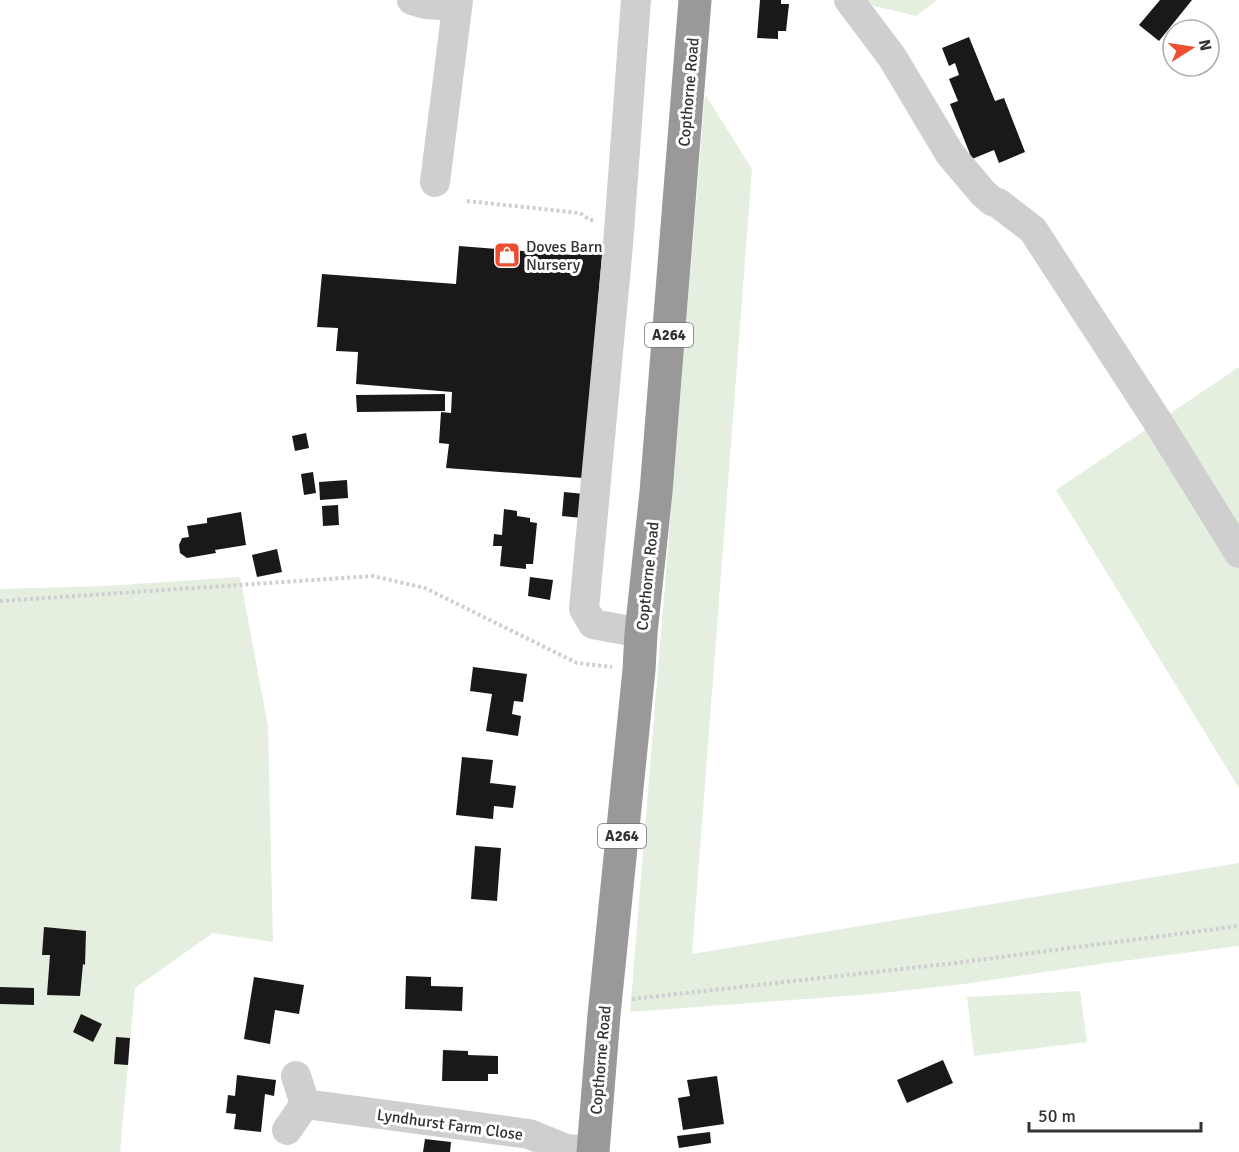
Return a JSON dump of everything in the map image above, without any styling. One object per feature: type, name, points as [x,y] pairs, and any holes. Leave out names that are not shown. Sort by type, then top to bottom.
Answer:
[{"type":"highway","name":"Copthorne Road","points":[[593,1151],[605,1002],[656,492],[695,0]]},
{"type":"street","points":[[412,0],[426,4],[458,3],[435,183]]},
{"type":"street","points":[[636,0],[618,245],[584,609],[593,624],[641,633]]},
{"type":"street","points":[[857,2],[950,154],[983,193],[1033,230],[1156,419],[1239,553]]},
{"type":"street","name":"Lyndhurst Farm Close","points":[[287,1130],[301,1090],[529,1134],[567,1149],[593,1151]]},
{"type":"path","points":[[467,201],[580,213],[594,220]]},
{"type":"path","points":[[0,601],[373,576],[425,588],[577,663],[639,670]]},
{"type":"path","points":[[605,1002],[955,963],[1239,926]]},
{"type":"green space","points":[[850,0],[937,0],[916,16]]},
{"type":"green space","points":[[705,94],[752,169],[692,954],[1239,863],[1239,946],[964,984],[873,994],[630,1012]]},
{"type":"green space","points":[[1239,367],[1239,788],[1056,490]]},
{"type":"green space","points":[[240,577],[268,726],[273,942],[213,933],[135,988],[120,1152],[0,1152],[0,589],[105,586]]},
{"type":"green space","points":[[1080,991],[1087,1042],[974,1056],[967,997]]},
{"type":"building","points":[[760,0],[781,0],[781,4],[789,4],[786,31],[778,31],[778,39],[757,38]]},
{"type":"building","points":[[1160,0],[1192,0],[1178,18],[1161,18],[1159,41],[1139,25]]},
{"type":"building","points":[[969,37],[995,101],[1004,98],[1025,152],[999,163],[994,150],[972,159],[950,104],[958,101],[949,79],[959,75],[955,63],[949,66],[942,48]]},
{"type":"building","points":[[574,242],[603,244],[583,478],[446,468],[449,444],[439,443],[441,412],[451,413],[452,392],[356,384],[358,352],[336,351],[338,328],[317,327],[322,274],[456,284],[459,246],[573,255]]},
{"type":"building","points":[[445,394],[445,411],[357,412],[356,395]]},
{"type":"building","points":[[306,433],[309,448],[295,451],[292,436]]},
{"type":"building","points":[[313,472],[316,493],[304,495],[301,474]]},
{"type":"building","points":[[347,480],[348,498],[320,500],[319,482]]},
{"type":"building","points":[[564,492],[584,494],[582,518],[562,516]]},
{"type":"building","points":[[338,505],[339,525],[323,526],[322,506]]},
{"type":"building","points":[[504,509],[517,511],[517,516],[530,518],[530,522],[537,523],[533,564],[526,564],[526,569],[500,566],[502,546],[493,546],[494,534],[502,535]]},
{"type":"building","points":[[241,512],[246,545],[187,558],[180,553],[179,545],[182,538],[189,537],[187,526],[207,523],[207,518]]},
{"type":"building","points":[[277,549],[282,572],[257,577],[252,555]]},
{"type":"building","points":[[530,577],[553,580],[550,600],[528,596]]},
{"type":"building","points":[[473,667],[527,674],[523,702],[514,701],[512,714],[521,716],[518,736],[486,731],[492,694],[470,691]]},
{"type":"building","points":[[462,757],[493,760],[490,783],[516,786],[513,808],[494,806],[493,819],[456,815]]},
{"type":"building","points":[[475,846],[501,848],[497,901],[471,899]]},
{"type":"building","points":[[44,927],[86,931],[85,965],[83,964],[80,996],[47,995],[50,955],[42,955]]},
{"type":"building","points":[[406,976],[431,977],[431,986],[463,987],[462,1011],[405,1009]]},
{"type":"building","points":[[254,977],[304,985],[299,1014],[275,1010],[270,1044],[244,1039]]},
{"type":"building","points":[[0,987],[34,988],[34,1005],[0,1004]]},
{"type":"building","points":[[81,1014],[102,1024],[93,1042],[73,1032]]},
{"type":"building","points":[[116,1037],[130,1038],[128,1065],[114,1064]]},
{"type":"building","points":[[443,1050],[468,1051],[468,1055],[498,1056],[498,1074],[488,1074],[488,1081],[442,1081]]},
{"type":"building","points":[[943,1060],[953,1083],[907,1103],[897,1080]]},
{"type":"building","points":[[237,1075],[276,1080],[274,1096],[265,1094],[261,1132],[234,1129],[236,1114],[226,1113],[228,1095],[235,1096]]},
{"type":"building","points":[[717,1076],[724,1124],[683,1130],[678,1098],[690,1096],[687,1080]]},
{"type":"building","points":[[710,1132],[711,1143],[679,1148],[677,1136]]},
{"type":"building","points":[[425,1139],[451,1142],[450,1152],[423,1152]]},
{"type":"place","name":"Doves Barn Nursery","points":[[507,255]]}]
